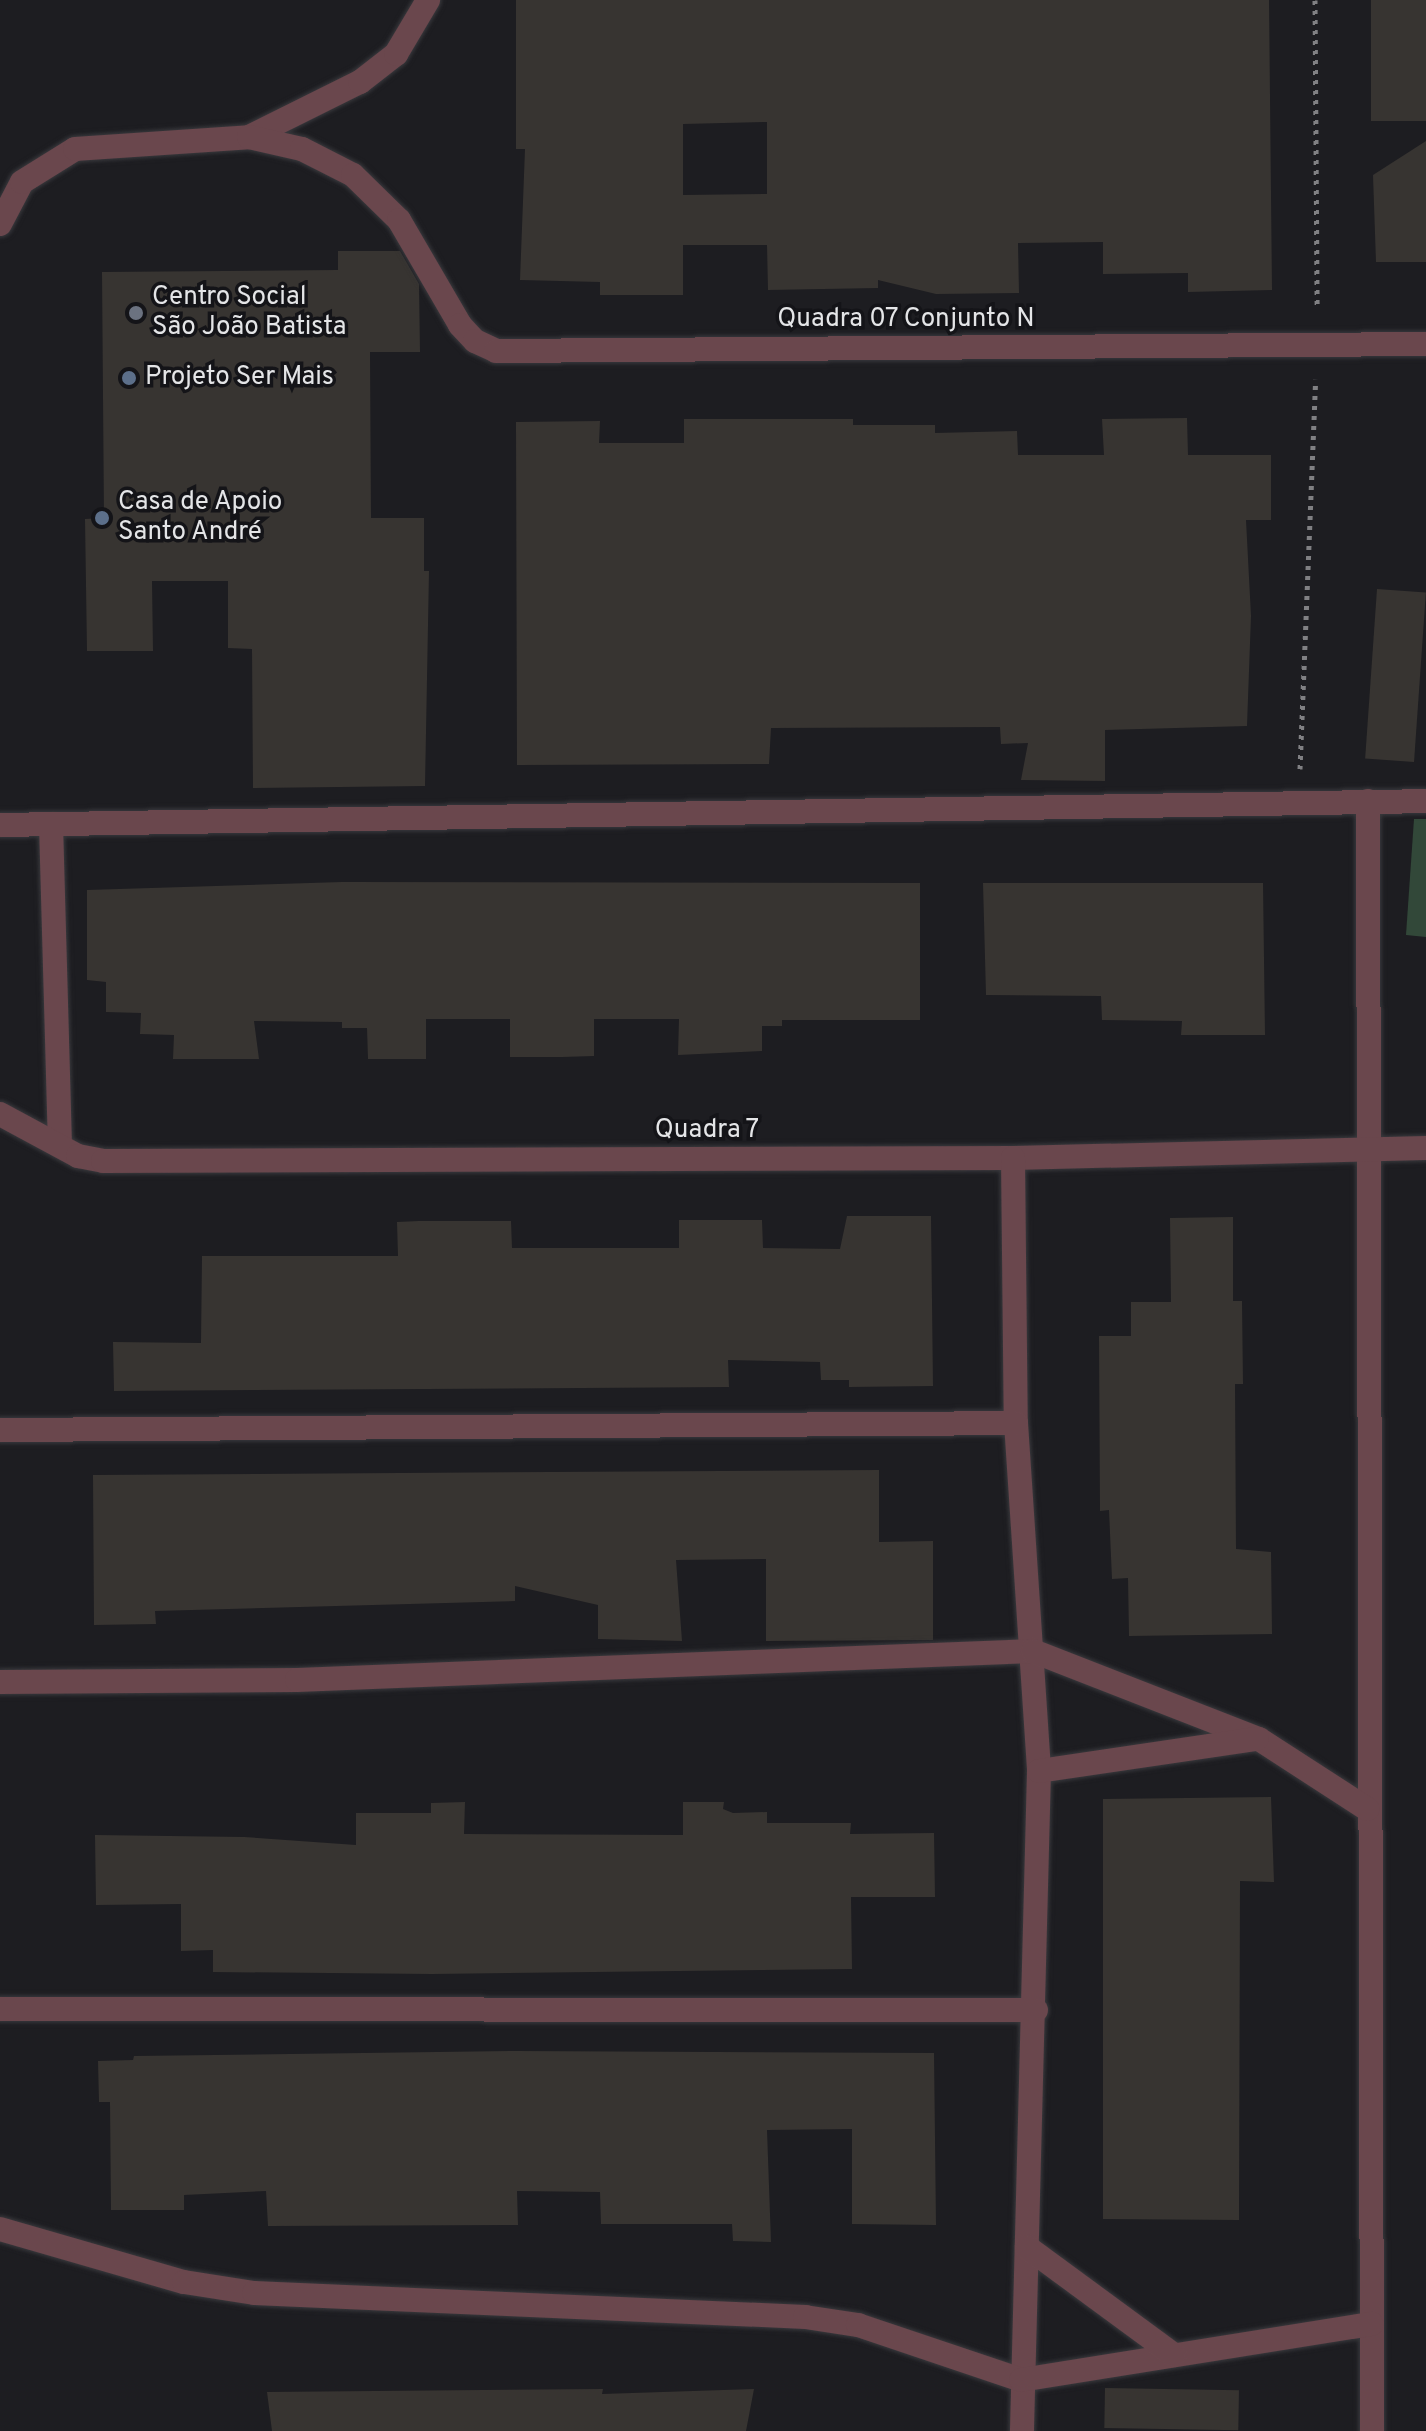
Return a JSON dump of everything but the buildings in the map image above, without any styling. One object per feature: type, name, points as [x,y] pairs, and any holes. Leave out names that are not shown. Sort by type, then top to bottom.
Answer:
[{"type":"street","points":[[0,224],[22,182],[75,149],[249,137],[360,82],[396,54],[428,0]]},
{"type":"street","name":"Quadra 07 Conjunto N","points":[[249,137],[302,149],[353,175],[399,220],[460,325],[475,341],[496,351],[1426,344]]},
{"type":"street","points":[[1368,801],[1367,1809],[1372,2431]]},
{"type":"street","points":[[0,825],[1426,801]]},
{"type":"street","points":[[51,824],[60,1144]]},
{"type":"street","name":"Quadra 7","points":[[0,1114],[78,1156],[103,1161],[1013,1158],[1426,1148]]},
{"type":"street","points":[[1013,1158],[1016,1423],[1039,1771],[1036,2010],[1021,2380],[1022,2431]]},
{"type":"street","points":[[0,1430],[1016,1423]]},
{"type":"street","points":[[0,1682],[297,1680],[1033,1651],[1259,1739],[1367,1809]]},
{"type":"street","points":[[1039,1771],[1259,1739]]},
{"type":"street","points":[[0,2009],[1036,2010]]},
{"type":"street","points":[[0,2229],[184,2282],[254,2293],[805,2317],[858,2325],[1021,2380],[1372,2324]]},
{"type":"street","points":[[1027,2247],[1174,2355]]},
{"type":"path","points":[[1299,802],[1317,344],[1315,0]]},
{"type":"green space","points":[[1414,819],[1426,819],[1426,937],[1406,935]]},
{"type":"place","name":"Centro Social São João Batista","points":[[136,313]]},
{"type":"place","name":"Projeto Ser Mais","points":[[129,378]]},
{"type":"place","name":"Casa de Apoio Santo André","points":[[102,518]]}]
